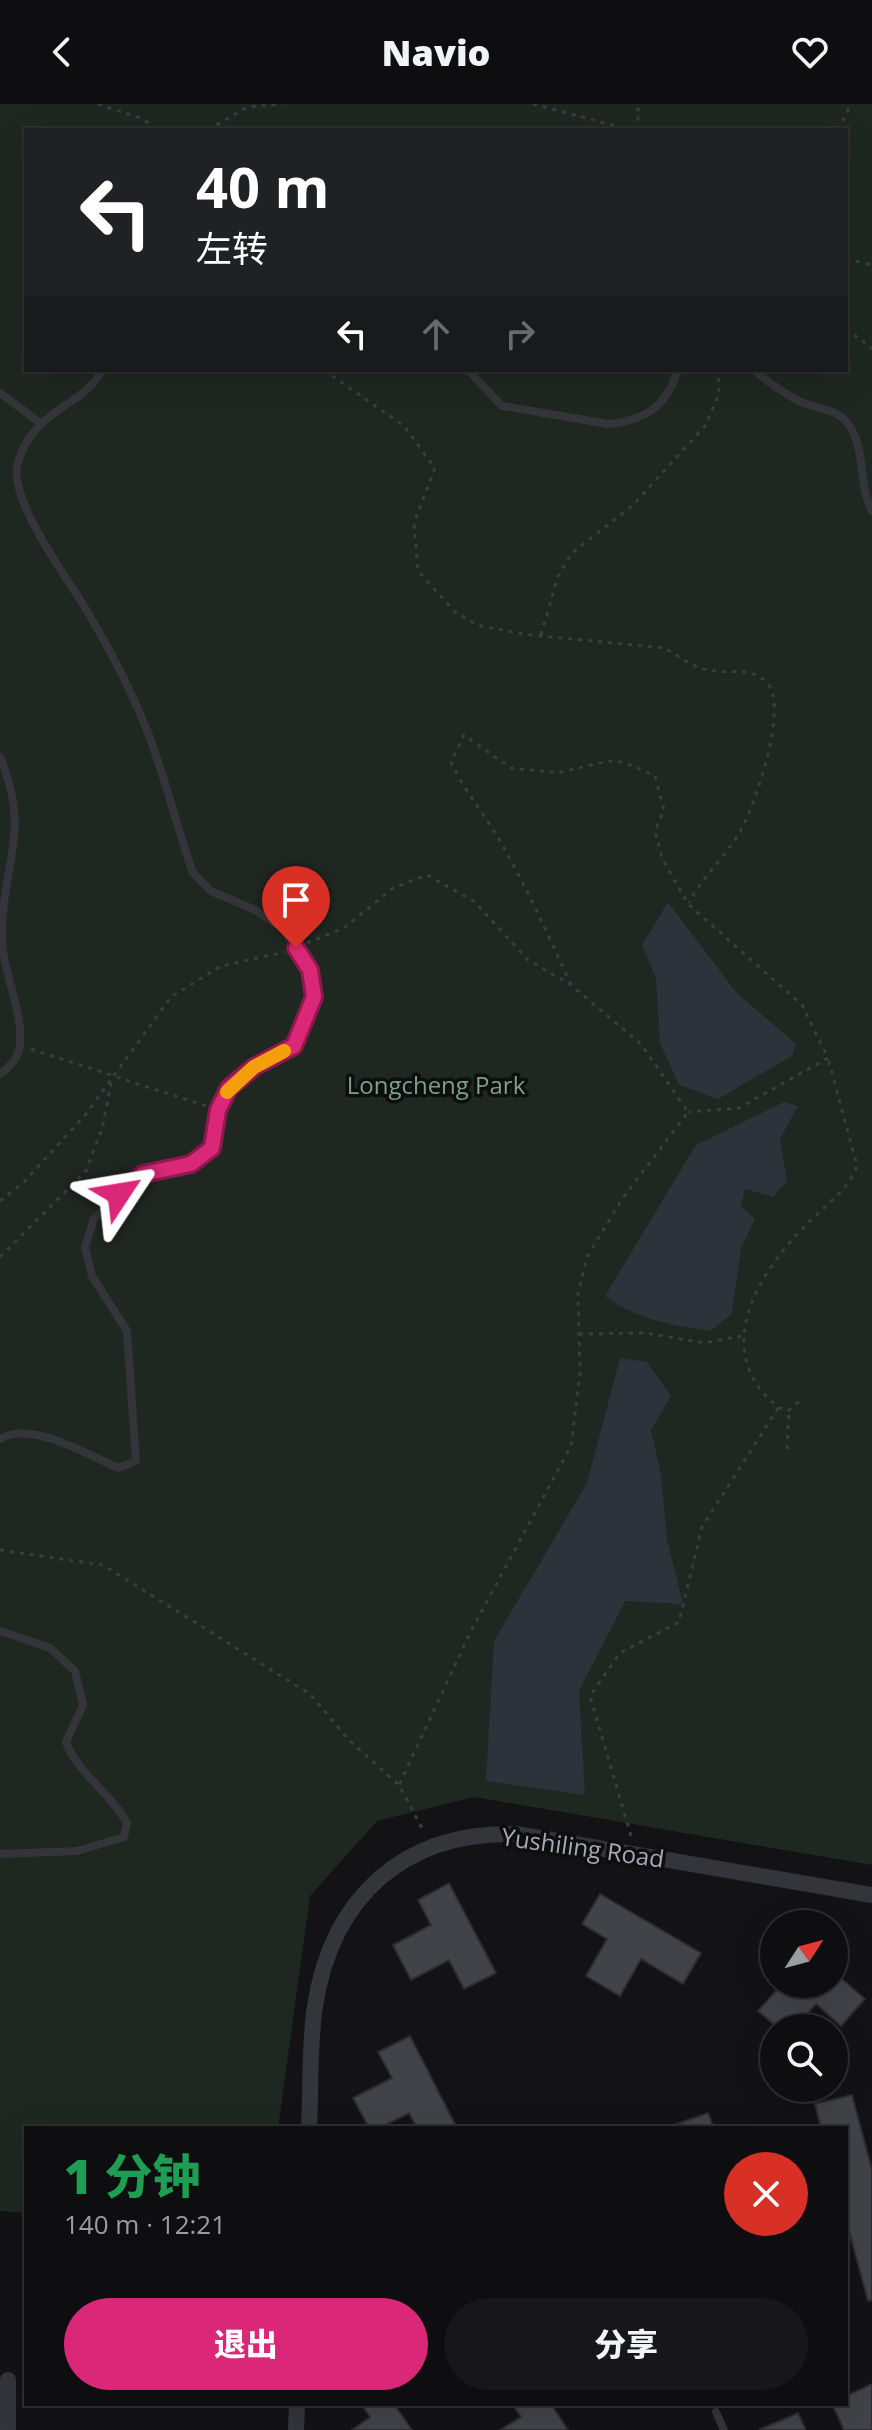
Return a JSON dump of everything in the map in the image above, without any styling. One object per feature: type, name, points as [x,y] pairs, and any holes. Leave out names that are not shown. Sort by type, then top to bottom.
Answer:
[{"type":"street","name":"Yushiling Road","points":[[309,2126],[316,2005],[335,1937],[346,1916],[375,1881],[431,1846],[473,1835],[505,1833],[872,1895]]},
{"type":"street","points":[[8,2380],[8,2430]]},
{"type":"street","points":[[296,2430],[297,2406]]},
{"type":"lane","points":[[0,1439],[9,1434],[62,1441],[118,1468],[136,1461],[127,1331],[92,1276],[85,1247],[94,1219],[143,1174],[191,1164],[212,1148],[218,1110],[229,1088],[254,1067],[294,1046],[314,997],[310,970],[282,928],[255,910],[211,891],[193,873],[147,731],[127,683],[37,528],[20,492],[17,464],[39,422],[96,382],[101,372]]},
{"type":"lane","points":[[470,372],[502,406],[608,424],[634,420],[654,411],[665,401],[677,372]]},
{"type":"lane","points":[[756,372],[774,388],[802,402],[832,411],[847,421],[855,436],[872,511]]},
{"type":"lane","points":[[0,393],[39,422]]},
{"type":"lane","points":[[0,757],[15,804],[13,865],[1,932],[20,1045],[17,1057],[0,1074]]},
{"type":"lane","points":[[0,1631],[50,1648],[75,1671],[83,1705],[66,1742],[73,1760],[118,1806],[127,1823],[124,1837],[77,1851],[0,1854]]},
{"type":"lane","points":[[716,2412],[724,2430]]},
{"type":"path","points":[[98,104],[143,119],[154,128]]},
{"type":"path","points":[[211,128],[247,107],[283,104]]},
{"type":"path","points":[[533,104],[625,128]]},
{"type":"path","points":[[634,128],[640,113],[635,104]]},
{"type":"path","points":[[839,128],[851,104]]},
{"type":"path","points":[[848,259],[872,265]]},
{"type":"path","points":[[848,330],[872,348]]},
{"type":"path","points":[[327,372],[404,426],[435,468],[414,523],[418,571],[454,611],[477,625],[665,648],[685,662],[713,672],[742,670],[766,681],[776,697],[775,728],[765,753],[760,787],[741,830],[701,881],[688,904]]},
{"type":"path","points":[[541,635],[558,576],[572,553],[632,506],[705,426],[719,394],[718,372]]},
{"type":"path","points":[[571,985],[526,887],[498,836],[462,788],[451,762],[464,735],[511,768],[557,773],[609,761],[624,762],[655,776],[664,810],[655,831],[662,858],[688,904],[802,1005],[828,1058],[857,1166],[852,1179],[801,1231],[760,1281],[741,1336],[756,1384],[778,1408],[789,1410]]},
{"type":"path","points":[[641,1044],[688,1112]]},
{"type":"path","points":[[20,1045],[218,1110]]},
{"type":"path","points":[[399,1785],[470,1633],[571,1446],[580,1372],[578,1294],[587,1257],[622,1199],[688,1112],[739,1108],[828,1058]]},
{"type":"path","points":[[0,1257],[86,1171],[102,1129],[113,1076]]},
{"type":"path","points":[[579,1334],[646,1333],[705,1343],[741,1336]]},
{"type":"path","points":[[787,1449],[789,1410],[803,1398]]},
{"type":"path","points":[[636,1854],[590,1696],[620,1653],[679,1622],[702,1527],[778,1408]]},
{"type":"path","points":[[0,1550],[103,1565],[310,1694],[349,1740],[399,1785],[431,1846]]},
{"type":"green space","name":"Longcheng Park","points":[[0,104],[872,104],[872,1865],[474,1797],[377,1821],[310,1896],[278,2126],[24,2126],[24,2213],[0,2211]]},
{"type":"shaded area","points":[[668,902],[736,992],[796,1044],[792,1056],[718,1099],[679,1085],[660,1043],[656,978],[642,945]]},
{"type":"shaded area","points":[[784,1102],[798,1106],[780,1139],[787,1181],[773,1197],[745,1189],[741,1206],[755,1219],[741,1248],[732,1313],[711,1331],[642,1316],[605,1296],[696,1145]]},
{"type":"shaded area","points":[[620,1358],[647,1362],[671,1396],[651,1430],[661,1474],[667,1540],[683,1604],[625,1601],[579,1691],[585,1795],[486,1781],[494,1641],[587,1483]]},
{"type":"building","points":[[449,1883],[496,1973],[464,1989],[449,1960],[411,1980],[393,1945],[431,1925],[418,1900]]},
{"type":"building","points":[[600,1894],[701,1953],[683,1984],[641,1959],[620,1996],[586,1976],[607,1939],[582,1924]]},
{"type":"building","points":[[848,1984],[865,1999],[848,2018],[848,2014],[827,2014],[816,2004],[807,2014],[762,2014],[758,2011],[770,1998],[848,1998]]},
{"type":"building","points":[[410,2036],[456,2126],[416,2126],[409,2113],[384,2126],[368,2126],[353,2098],[392,2078],[378,2052]]},
{"type":"building","points":[[852,2095],[872,2170],[872,2300],[868,2301],[848,2227],[848,2126],[820,2126],[815,2104],[848,2102],[848,2096]]},
{"type":"building","points":[[708,2113],[713,2126],[671,2126]]},
{"type":"building","points":[[872,2384],[872,2430],[844,2430],[833,2406],[848,2406],[848,2395]]},
{"type":"building","points":[[362,2406],[395,2406],[412,2430],[352,2430],[370,2417]]},
{"type":"building","points":[[513,2406],[552,2406],[568,2430],[500,2430],[521,2417]]},
{"type":"building","points":[[798,2413],[806,2430],[759,2430]]},
{"type":"slow traffic","points":[[227,1092],[254,1067],[284,1051]]},
{"type":"route","points":[[119,1194],[143,1174],[191,1164],[212,1148],[218,1110],[229,1088],[254,1067],[294,1046],[314,997],[310,970],[296,948]]}]
